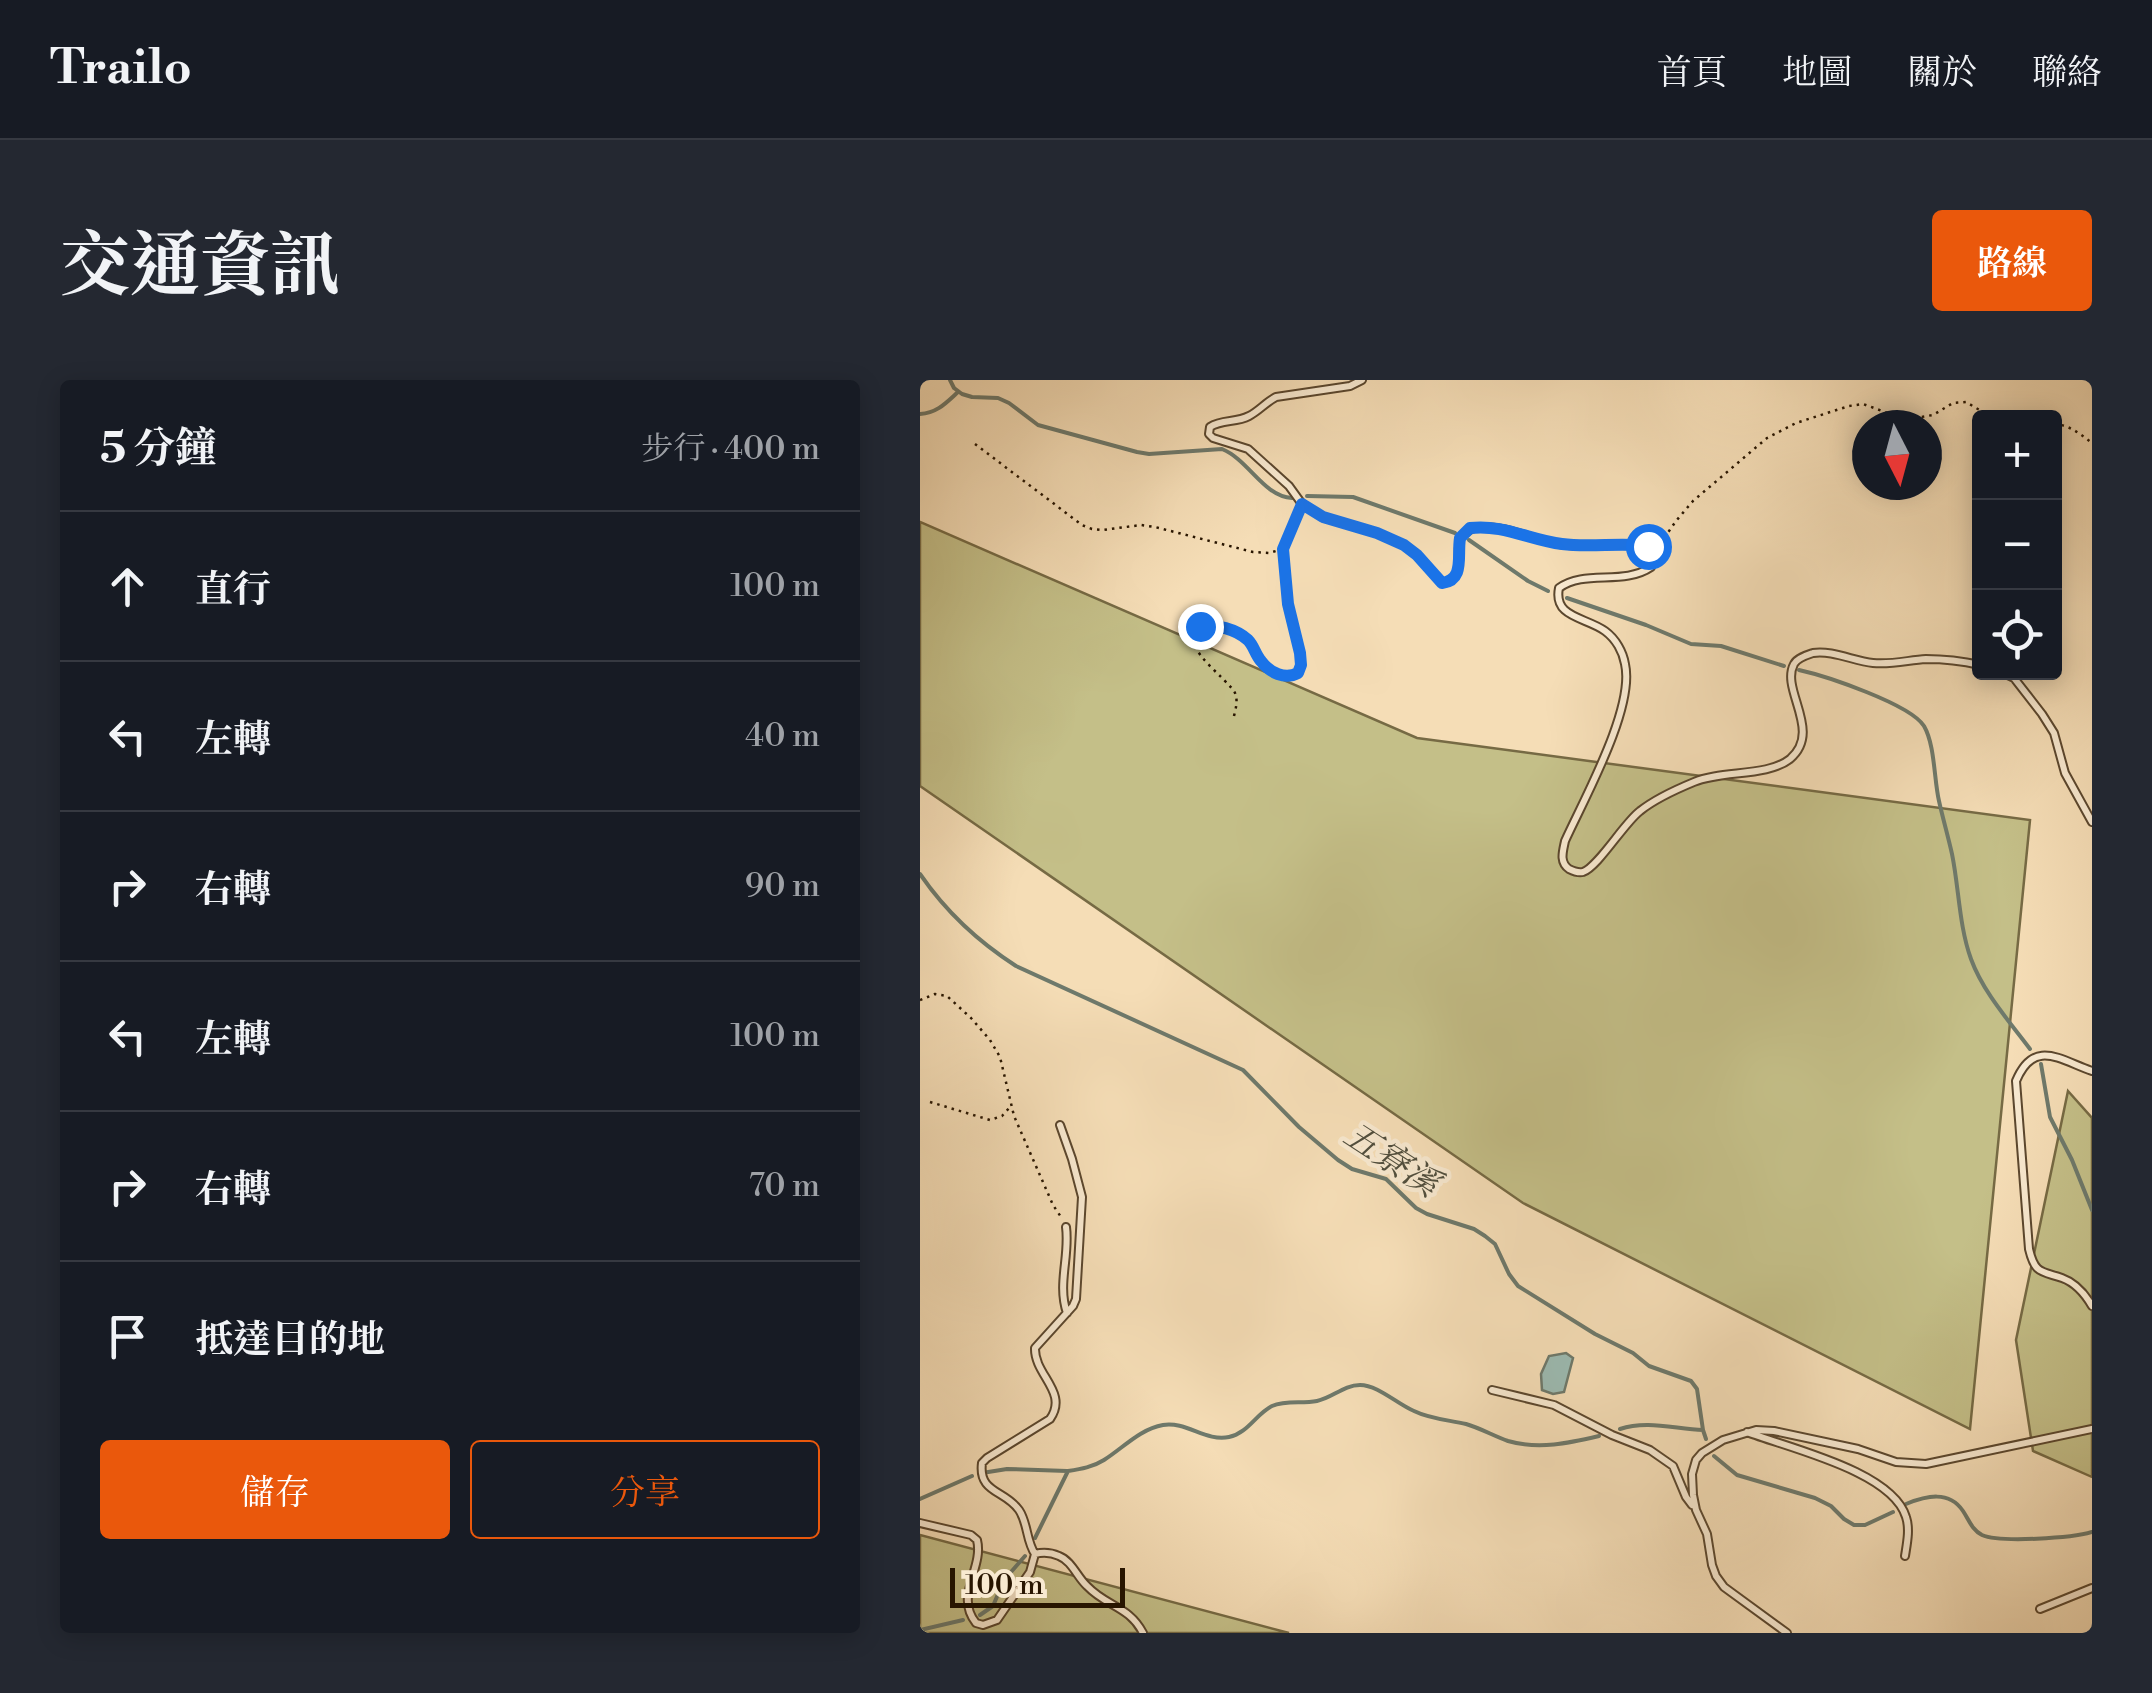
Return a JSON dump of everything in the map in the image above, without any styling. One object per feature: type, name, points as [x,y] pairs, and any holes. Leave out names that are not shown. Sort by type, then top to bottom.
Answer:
[{"type":"lane","points":[[1362,380],[1350,386],[1276,397],[1252,415],[1214,423],[1210,434],[1248,449],[1289,486],[1302,504],[1323,517],[1404,545],[1442,583],[1452,582],[1458,576],[1460,538],[1470,528],[1503,529],[1556,544],[1648,546],[1654,555],[1651,567],[1641,574],[1568,582],[1559,588],[1556,600],[1560,608],[1605,631],[1618,644],[1627,680],[1615,728],[1565,841],[1562,856],[1572,871],[1582,872],[1594,865],[1625,824],[1642,810],[1695,781],[1770,768],[1789,760],[1799,748],[1803,732],[1791,675],[1798,659],[1824,653],[1879,664],[1924,659],[1972,664]]},
{"type":"lane","points":[[2016,680],[2054,733],[2065,772],[2092,822]]},
{"type":"lane","points":[[2092,1071],[2048,1055],[2032,1058],[2022,1066],[2016,1081],[2032,1263],[2049,1276],[2075,1285],[2092,1306]]},
{"type":"lane","points":[[1035,1554],[1029,1546],[1021,1512],[986,1485],[980,1470],[987,1458],[1055,1412],[1056,1396],[1034,1354],[1076,1299],[1082,1198],[1060,1125]]},
{"type":"lane","points":[[1066,1227],[1063,1290],[1067,1313]]},
{"type":"lane","points":[[1492,1390],[1554,1406],[1650,1450],[1672,1466],[1696,1510]]},
{"type":"lane","points":[[1786,1633],[1724,1587],[1712,1564],[1707,1534],[1696,1510],[1692,1474],[1696,1460],[1714,1445],[1746,1432],[1774,1431],[1858,1449],[1877,1457],[1926,1464],[2092,1429]]},
{"type":"lane","points":[[1746,1432],[1853,1469],[1888,1493],[1898,1501],[1908,1523],[1905,1556]]},
{"type":"lane","points":[[920,1523],[971,1535],[977,1540],[979,1551],[967,1598],[968,1612],[976,1623],[983,1625],[997,1620],[1030,1572],[1035,1554]]},
{"type":"lane","points":[[1035,1554],[1065,1560],[1100,1598],[1131,1615],[1143,1633]]},
{"type":"lane","points":[[2040,1609],[2092,1588]]},
{"type":"path","points":[[1654,555],[1676,520],[1693,502],[1766,438],[1796,423],[1864,404],[1896,416],[1916,418],[1953,403],[1966,402],[1980,410]]},
{"type":"path","points":[[2062,425],[2092,443]]},
{"type":"path","points":[[975,444],[1082,526],[1092,529],[1141,525],[1253,552],[1283,549]]},
{"type":"path","points":[[1234,716],[1235,693],[1198,650],[1193,638],[1195,630],[1210,624],[1230,629],[1245,637],[1261,662],[1282,676],[1298,673],[1300,653],[1288,604],[1283,549],[1302,504]]},
{"type":"path","points":[[920,1000],[935,994],[946,996],[990,1040],[1000,1057],[1011,1106],[1066,1227]]},
{"type":"path","points":[[930,1102],[990,1120],[1002,1116],[1011,1106]]},
{"type":"shaded area","points":[[920,522],[1417,738],[2030,820],[1970,1429],[1523,1203],[920,786]]},
{"type":"shaded area","points":[[2068,1091],[2092,1118],[2092,1477],[2033,1451],[2016,1340]]},
{"type":"shaded area","points":[[920,1535],[1289,1633],[920,1633]]},
{"type":"water","points":[[1566,1353],[1573,1358],[1564,1392],[1542,1390],[1541,1374],[1549,1356]]},
{"type":"waterway","points":[[950,380],[962,394],[998,398],[1038,425],[1137,452],[1222,449],[1264,485],[1292,498]]},
{"type":"waterway","points":[[920,414],[936,410],[958,392]]},
{"type":"waterway","points":[[1307,496],[1353,497],[1455,533]]},
{"type":"waterway","points":[[1469,540],[1548,591]]},
{"type":"waterway","points":[[1567,598],[1691,644],[1721,646],[1784,666]]},
{"type":"waterway","points":[[1799,670],[1885,700],[1924,726],[1971,959],[1989,995],[2030,1049]]},
{"type":"waterway","name":"五寮溪","points":[[920,874],[963,925],[1016,966],[1243,1070],[1338,1160],[1352,1169],[1386,1179],[1427,1214],[1485,1236],[1495,1244],[1518,1286],[1649,1366],[1691,1381],[1697,1389],[1706,1439]]},
{"type":"waterway","points":[[2041,1064],[2050,1117],[2092,1210]]},
{"type":"waterway","points":[[1035,1538],[1068,1471],[1100,1462],[1147,1430],[1171,1425],[1212,1437],[1229,1437],[1272,1406],[1317,1401],[1354,1386],[1374,1388],[1420,1414],[1466,1424],[1520,1444],[1554,1444],[1599,1436]]},
{"type":"waterway","points":[[1620,1429],[1651,1425],[1703,1430]]},
{"type":"waterway","name":"五寮溪","points":[[1714,1456],[1737,1475],[1815,1498],[1854,1525],[1865,1525],[1893,1512]]},
{"type":"waterway","points":[[982,1473],[1007,1469],[1067,1471]]},
{"type":"waterway","points":[[920,1499],[972,1476]]},
{"type":"waterway","name":"五寮溪","points":[[1906,1504],[1944,1497],[1957,1504],[1982,1535],[2004,1539],[2092,1532]]},
{"type":"waterway","points":[[980,1615],[993,1606],[1004,1580],[1025,1556]]},
{"type":"waterway","points":[[920,1630],[963,1620]]},
{"type":"route","points":[[1200,626],[1230,629],[1245,637],[1261,662],[1282,676],[1298,673],[1300,653],[1288,604],[1283,549],[1302,504],[1323,517],[1404,545],[1442,583],[1452,582],[1458,576],[1460,538],[1470,528],[1503,529],[1556,544],[1648,546]]}]
